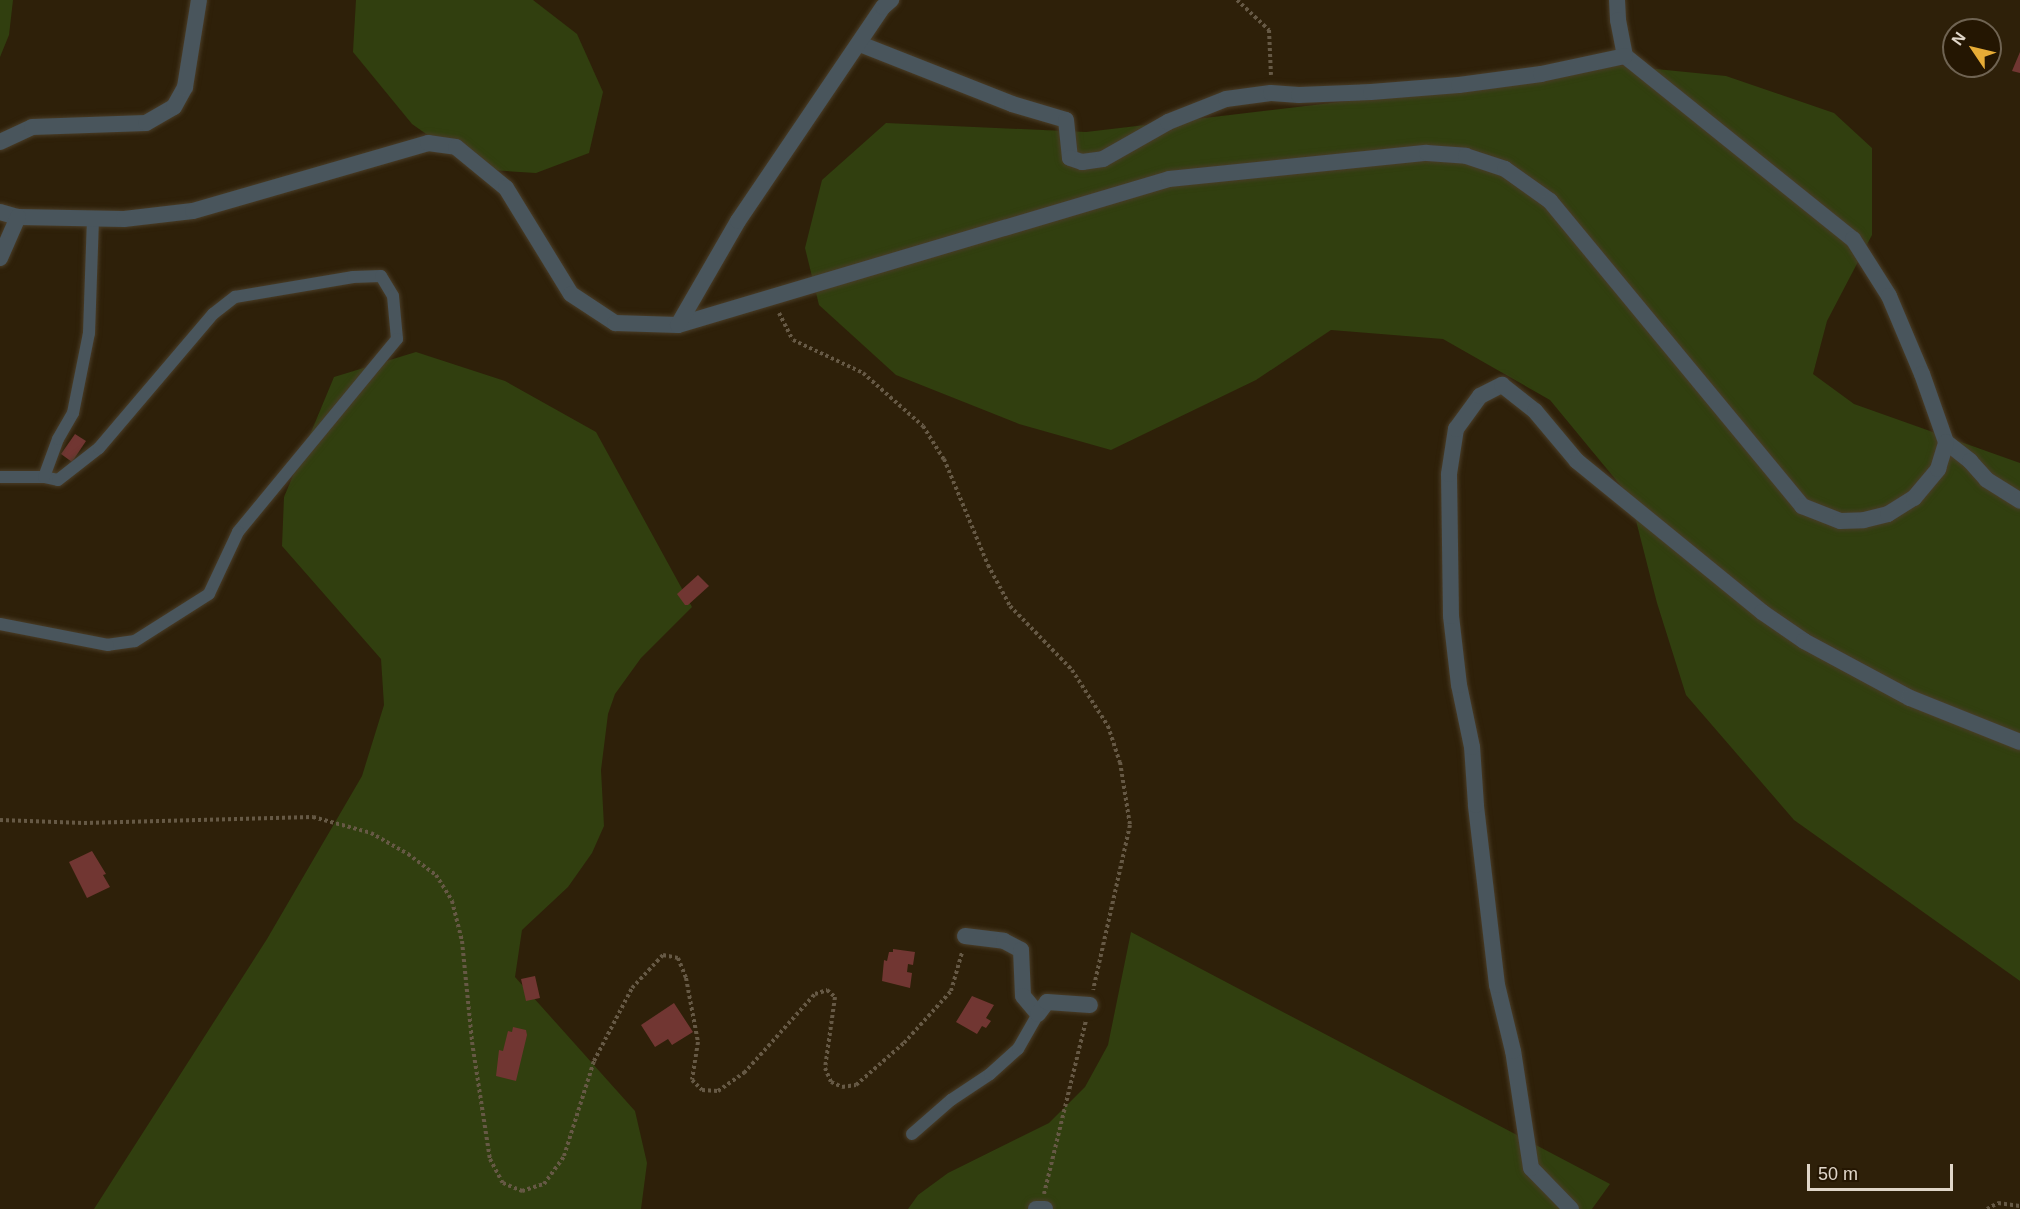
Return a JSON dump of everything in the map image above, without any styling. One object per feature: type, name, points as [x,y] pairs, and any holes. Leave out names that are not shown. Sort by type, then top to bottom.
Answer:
[{"type":"street","points":[[0,142],[32,127],[146,123],[174,107],[185,87],[199,0]]},
{"type":"street","points":[[1617,0],[1618,20],[1625,56],[1853,239],[1889,296],[1922,374],[1946,442],[1970,461],[1987,480],[2020,501]]},
{"type":"street","points":[[678,325],[738,221],[860,44],[884,2]]},
{"type":"street","points":[[860,44],[1012,104],[1066,120],[1070,158],[1082,162],[1103,159],[1168,122],[1226,99],[1271,93],[1323,94],[1459,85],[1541,74],[1625,56]]},
{"type":"street","points":[[0,212],[18,217],[124,219],[193,211],[428,143],[456,147],[506,188],[571,294],[615,323],[678,325],[1169,179],[1427,153],[1466,156],[1505,169],[1550,201],[1802,506],[1840,520],[1864,520],[1888,514],[1914,498],[1938,469],[1946,442]]},
{"type":"street","points":[[0,258],[18,217]]},
{"type":"street","points":[[1570,1209],[1531,1168],[1529,1159],[1513,1051],[1497,985],[1476,805],[1473,747],[1459,685],[1451,616],[1449,474],[1456,429],[1479,396],[1502,385],[1535,411],[1577,461],[1762,612],[1804,641],[1910,698],[2020,742]]},
{"type":"street","points":[[965,936],[1005,941],[1021,950],[1023,996],[1038,1014],[1047,1002],[1090,1005]]},
{"type":"lane","points":[[44,477],[58,439],[73,413],[90,333],[93,219]]},
{"type":"lane","points":[[0,477],[44,477],[58,480],[99,448],[213,314],[235,297],[353,278],[381,276],[393,296],[397,339],[238,532],[209,594],[135,641],[108,645],[0,624]]},
{"type":"lane","points":[[912,1134],[951,1100],[990,1074],[1018,1049],[1038,1014]]},
{"type":"path","points":[[1237,0],[1269,30],[1271,93]]},
{"type":"path","points":[[770,297],[793,340],[863,373],[923,426],[945,459],[988,565],[1010,606],[1072,670],[1108,726],[1120,762],[1130,825],[1064,1122],[1041,1209]]},
{"type":"path","points":[[0,820],[84,823],[313,817],[371,833],[408,854],[436,875],[452,902],[462,941],[472,1042],[490,1159],[503,1183],[522,1191],[544,1185],[564,1156],[594,1061],[632,988],[663,955],[678,958],[686,978],[698,1042],[692,1080],[702,1090],[718,1091],[744,1073],[815,994],[827,990],[836,997],[825,1068],[831,1082],[842,1087],[856,1085],[904,1043],[951,991],[958,973],[965,936]]},
{"type":"path","points":[[1987,1209],[1998,1203],[2020,1206]]},
{"type":"green space","points":[[0,0],[13,0],[9,35],[0,57]]},
{"type":"green space","points":[[356,0],[533,0],[577,34],[603,92],[589,153],[536,173],[476,169],[412,124],[353,52]]},
{"type":"green space","points":[[1586,62],[1726,76],[1834,113],[1872,148],[1872,235],[1827,321],[1813,374],[1854,404],[2020,463],[2020,981],[1794,820],[1686,695],[1657,603],[1630,497],[1550,400],[1443,339],[1331,330],[1256,380],[1111,450],[1019,424],[896,375],[819,305],[805,248],[822,180],[886,123],[1086,132],[1465,87]]},
{"type":"green space","points":[[416,352],[505,381],[596,432],[692,607],[641,658],[615,694],[608,714],[601,770],[604,826],[592,853],[568,887],[522,930],[515,977],[635,1111],[647,1163],[641,1209],[94,1209],[267,939],[362,776],[384,705],[381,659],[282,546],[284,497],[334,377]]},
{"type":"green space","points":[[1131,932],[1610,1184],[1592,1209],[908,1209],[918,1195],[948,1173],[1049,1123],[1085,1087],[1108,1045]]},
{"type":"building","points":[[2020,52],[2020,73],[2012,71]]},
{"type":"building","points":[[75,434],[86,441],[72,462],[61,454]]},
{"type":"building","points":[[698,575],[709,586],[688,605],[685,605],[677,594]]},
{"type":"building","points":[[92,851],[106,874],[103,875],[110,887],[87,898],[69,862]]},
{"type":"building","points":[[893,949],[915,952],[913,965],[908,964],[907,972],[912,973],[910,988],[882,981],[884,960],[887,961],[889,952],[893,952]]},
{"type":"building","points":[[535,976],[540,998],[526,1001],[521,979]]},
{"type":"building","points":[[972,996],[994,1005],[986,1018],[991,1021],[986,1028],[982,1026],[977,1034],[956,1022]]},
{"type":"building","points":[[674,1003],[693,1032],[672,1045],[668,1039],[655,1047],[641,1025]]},
{"type":"building","points":[[513,1027],[526,1030],[527,1035],[516,1081],[496,1076],[499,1050],[503,1051],[508,1031],[512,1032]]}]
